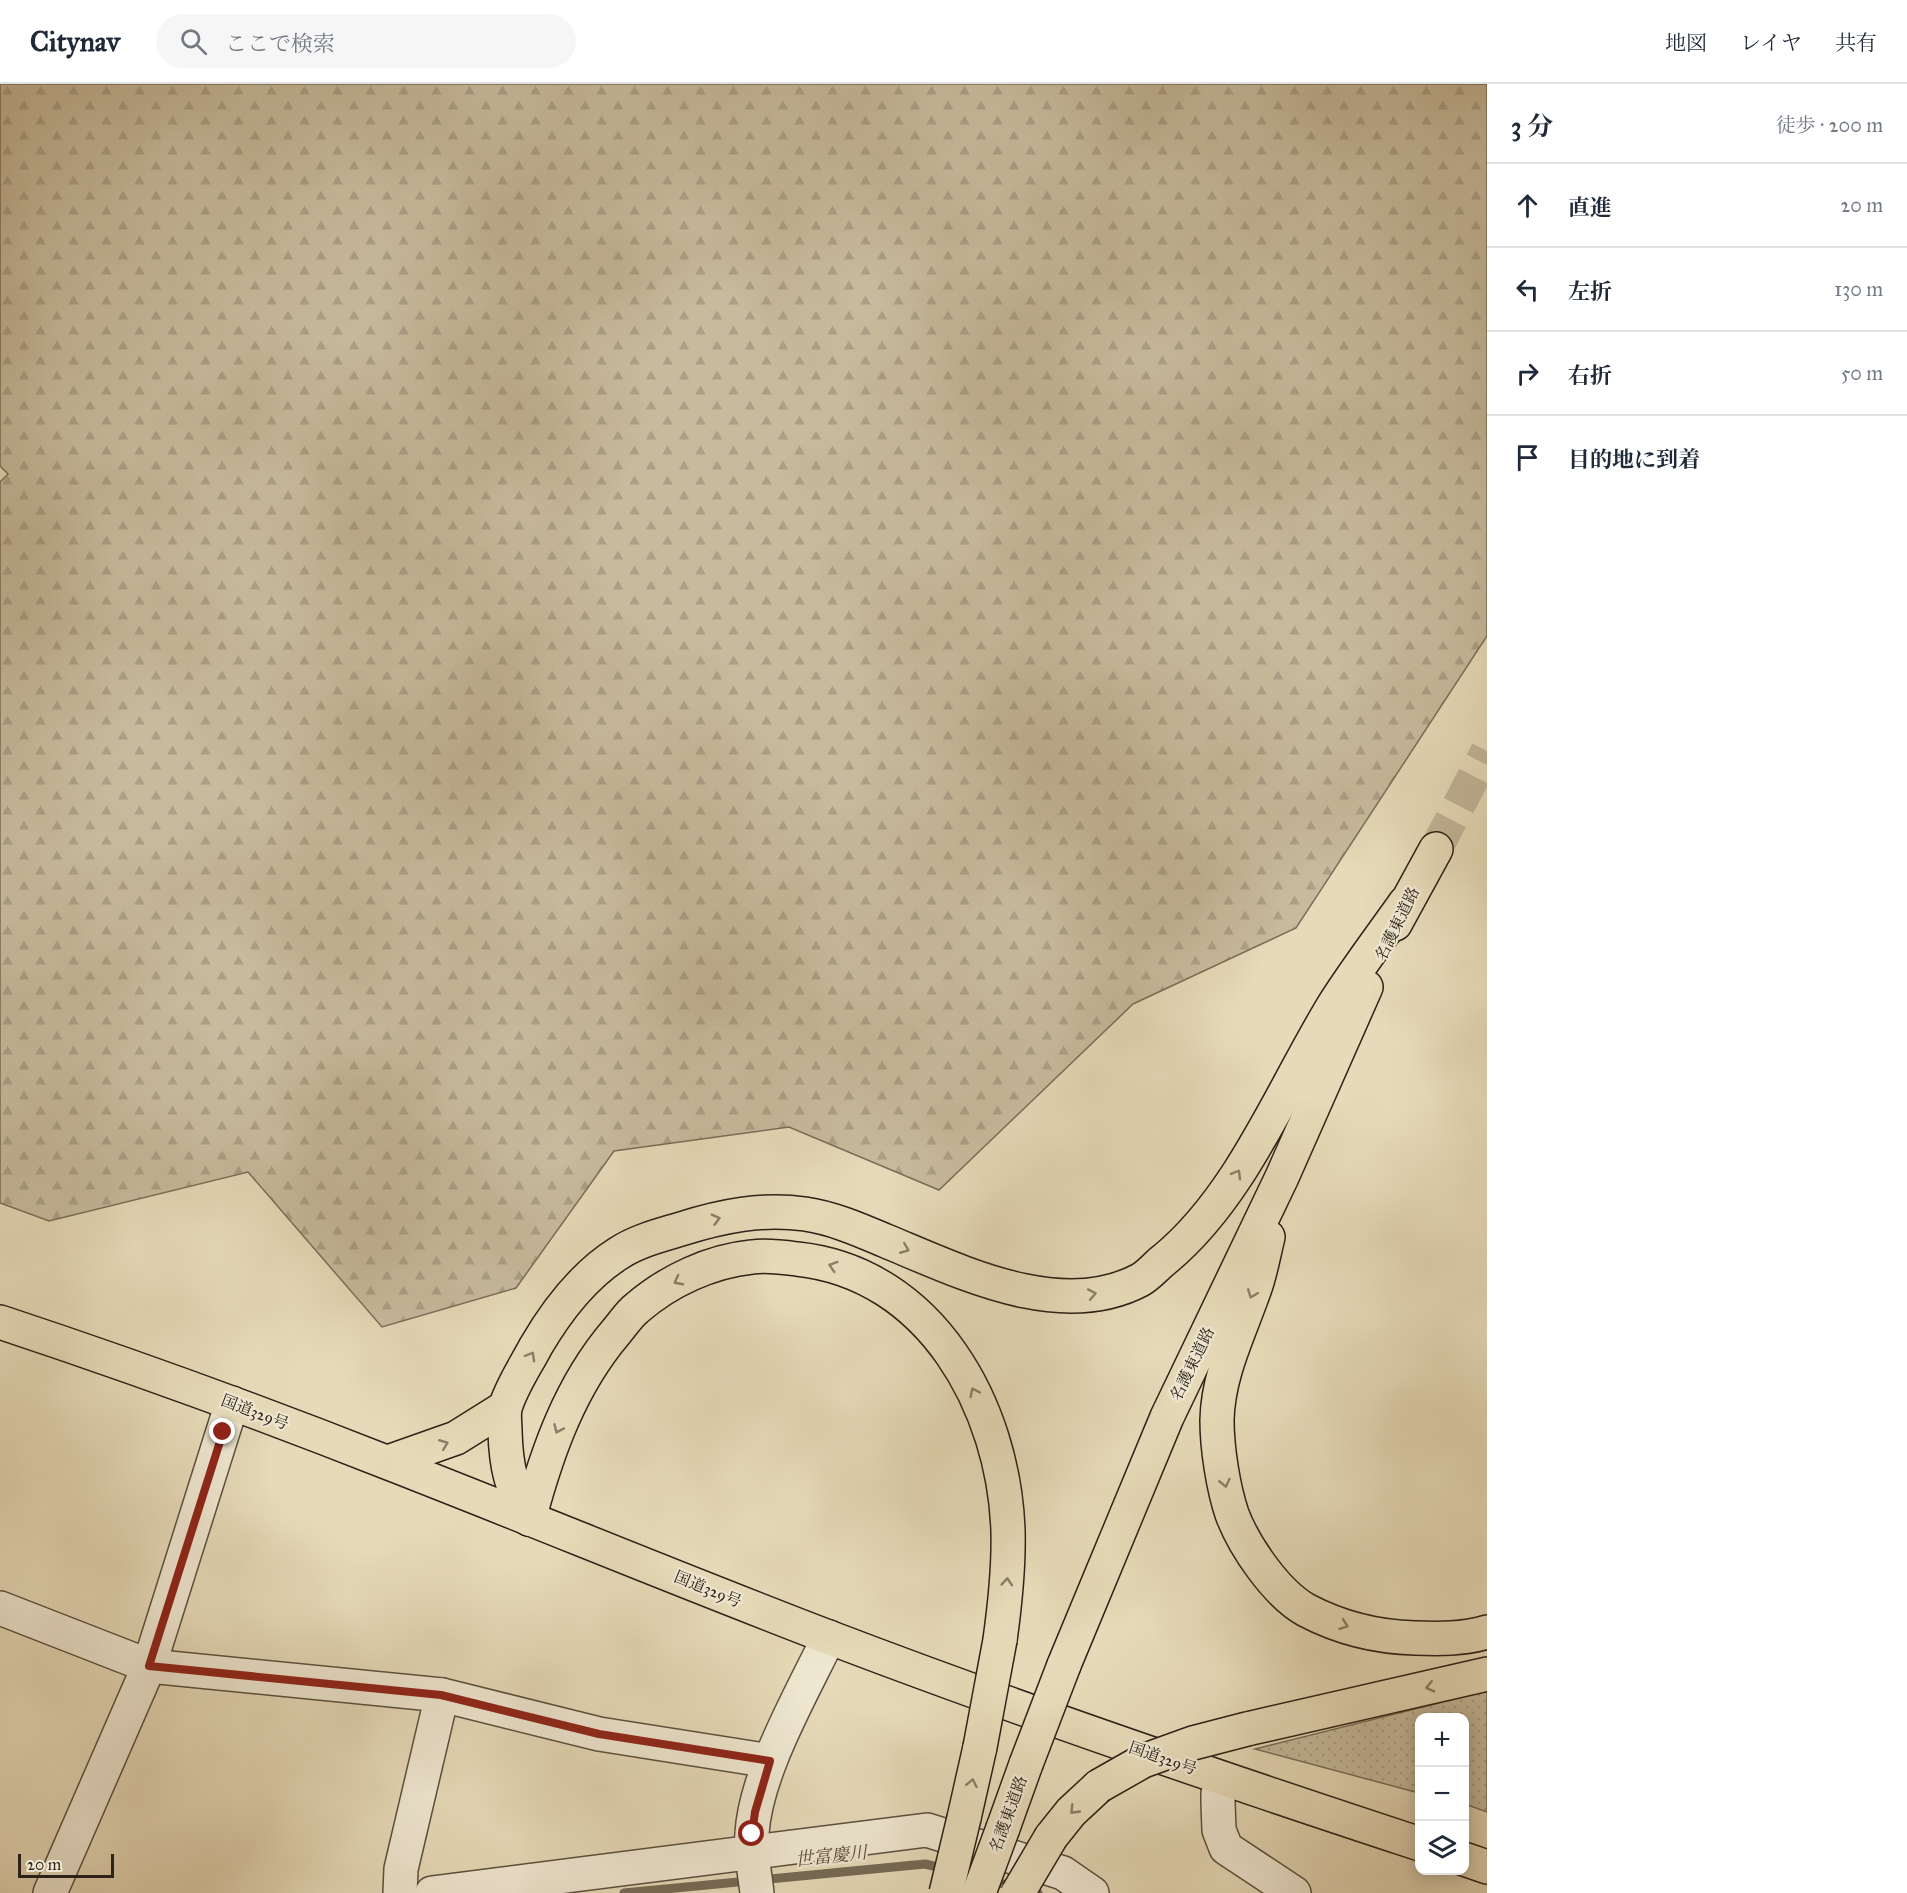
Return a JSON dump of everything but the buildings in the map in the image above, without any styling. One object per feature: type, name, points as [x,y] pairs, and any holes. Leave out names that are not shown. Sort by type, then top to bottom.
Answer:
[{"type":"highway","name":"名護東道路","points":[[979,1893],[1064,1665],[1167,1417],[1281,1177],[1405,903],[1436,849]]},
{"type":"highway","points":[[529,1519],[516,1495],[507,1470],[504,1408],[544,1333],[565,1303],[589,1277],[620,1252],[660,1235],[726,1216],[764,1211],[806,1215],[847,1225],[946,1266],[1016,1290],[1075,1297],[1110,1290],[1141,1279],[1187,1241],[1230,1187],[1334,1004],[1405,903]]},
{"type":"highway","points":[[1281,1177],[1257,1284],[1236,1337],[1221,1386],[1217,1421],[1220,1453],[1233,1514],[1251,1552],[1278,1586],[1305,1609],[1364,1632],[1393,1636],[1434,1639],[1467,1638],[1487,1632]]},
{"type":"highway","points":[[529,1519],[544,1468],[562,1420],[589,1367],[636,1309],[663,1289],[694,1273],[723,1262],[753,1256],[818,1261],[879,1284],[930,1325],[967,1377],[990,1431],[1002,1480],[1008,1530],[1008,1583],[1000,1640],[980,1747],[946,1893]]},
{"type":"highway","name":"国道329号","points":[[0,1322],[128,1365],[388,1462],[829,1637],[972,1691],[1223,1779],[1415,1843]]},
{"type":"highway","points":[[388,1462],[456,1438],[504,1408]]},
{"type":"highway","points":[[1018,1893],[1051,1837],[1071,1812],[1099,1786],[1143,1761],[1193,1743],[1247,1729],[1487,1674]]},
{"type":"highway","points":[[1469,1861],[1487,1867]]},
{"type":"street","points":[[51,1893],[149,1666],[232,1403]]},
{"type":"street","points":[[0,1608],[149,1666],[441,1695],[599,1734],[770,1761]]},
{"type":"street","points":[[757,1893],[752,1834],[755,1812],[770,1761],[829,1637]]},
{"type":"street","points":[[400,1893],[401,1869],[441,1695]]},
{"type":"street","points":[[1223,1779],[1218,1793],[1219,1830],[1226,1848],[1294,1893]]},
{"type":"street","points":[[432,1893],[753,1855],[927,1830],[1063,1873],[1092,1893]]},
{"type":"green space","points":[[0,84],[1487,84],[1487,636],[1296,928],[1133,1004],[939,1190],[789,1127],[614,1151],[516,1288],[382,1327],[248,1172],[49,1221],[0,1203],[0,482],[8,474],[0,466]]},
{"type":"green space","points":[[1487,1691],[1487,1812],[1469,1805],[1469,1713],[1415,1713],[1415,1792],[1255,1749]]},
{"type":"waterway","name":"世富慶川","points":[[624,1893],[925,1864],[946,1869]]},
{"type":"waterway","name":"世富慶川","points":[[988,1880],[1038,1893]]},
{"type":"tunnel","points":[[1436,849],[1487,751]]},
{"type":"route","points":[[223,1432],[149,1666],[441,1695],[599,1734],[770,1761],[755,1812],[752,1834]]}]
